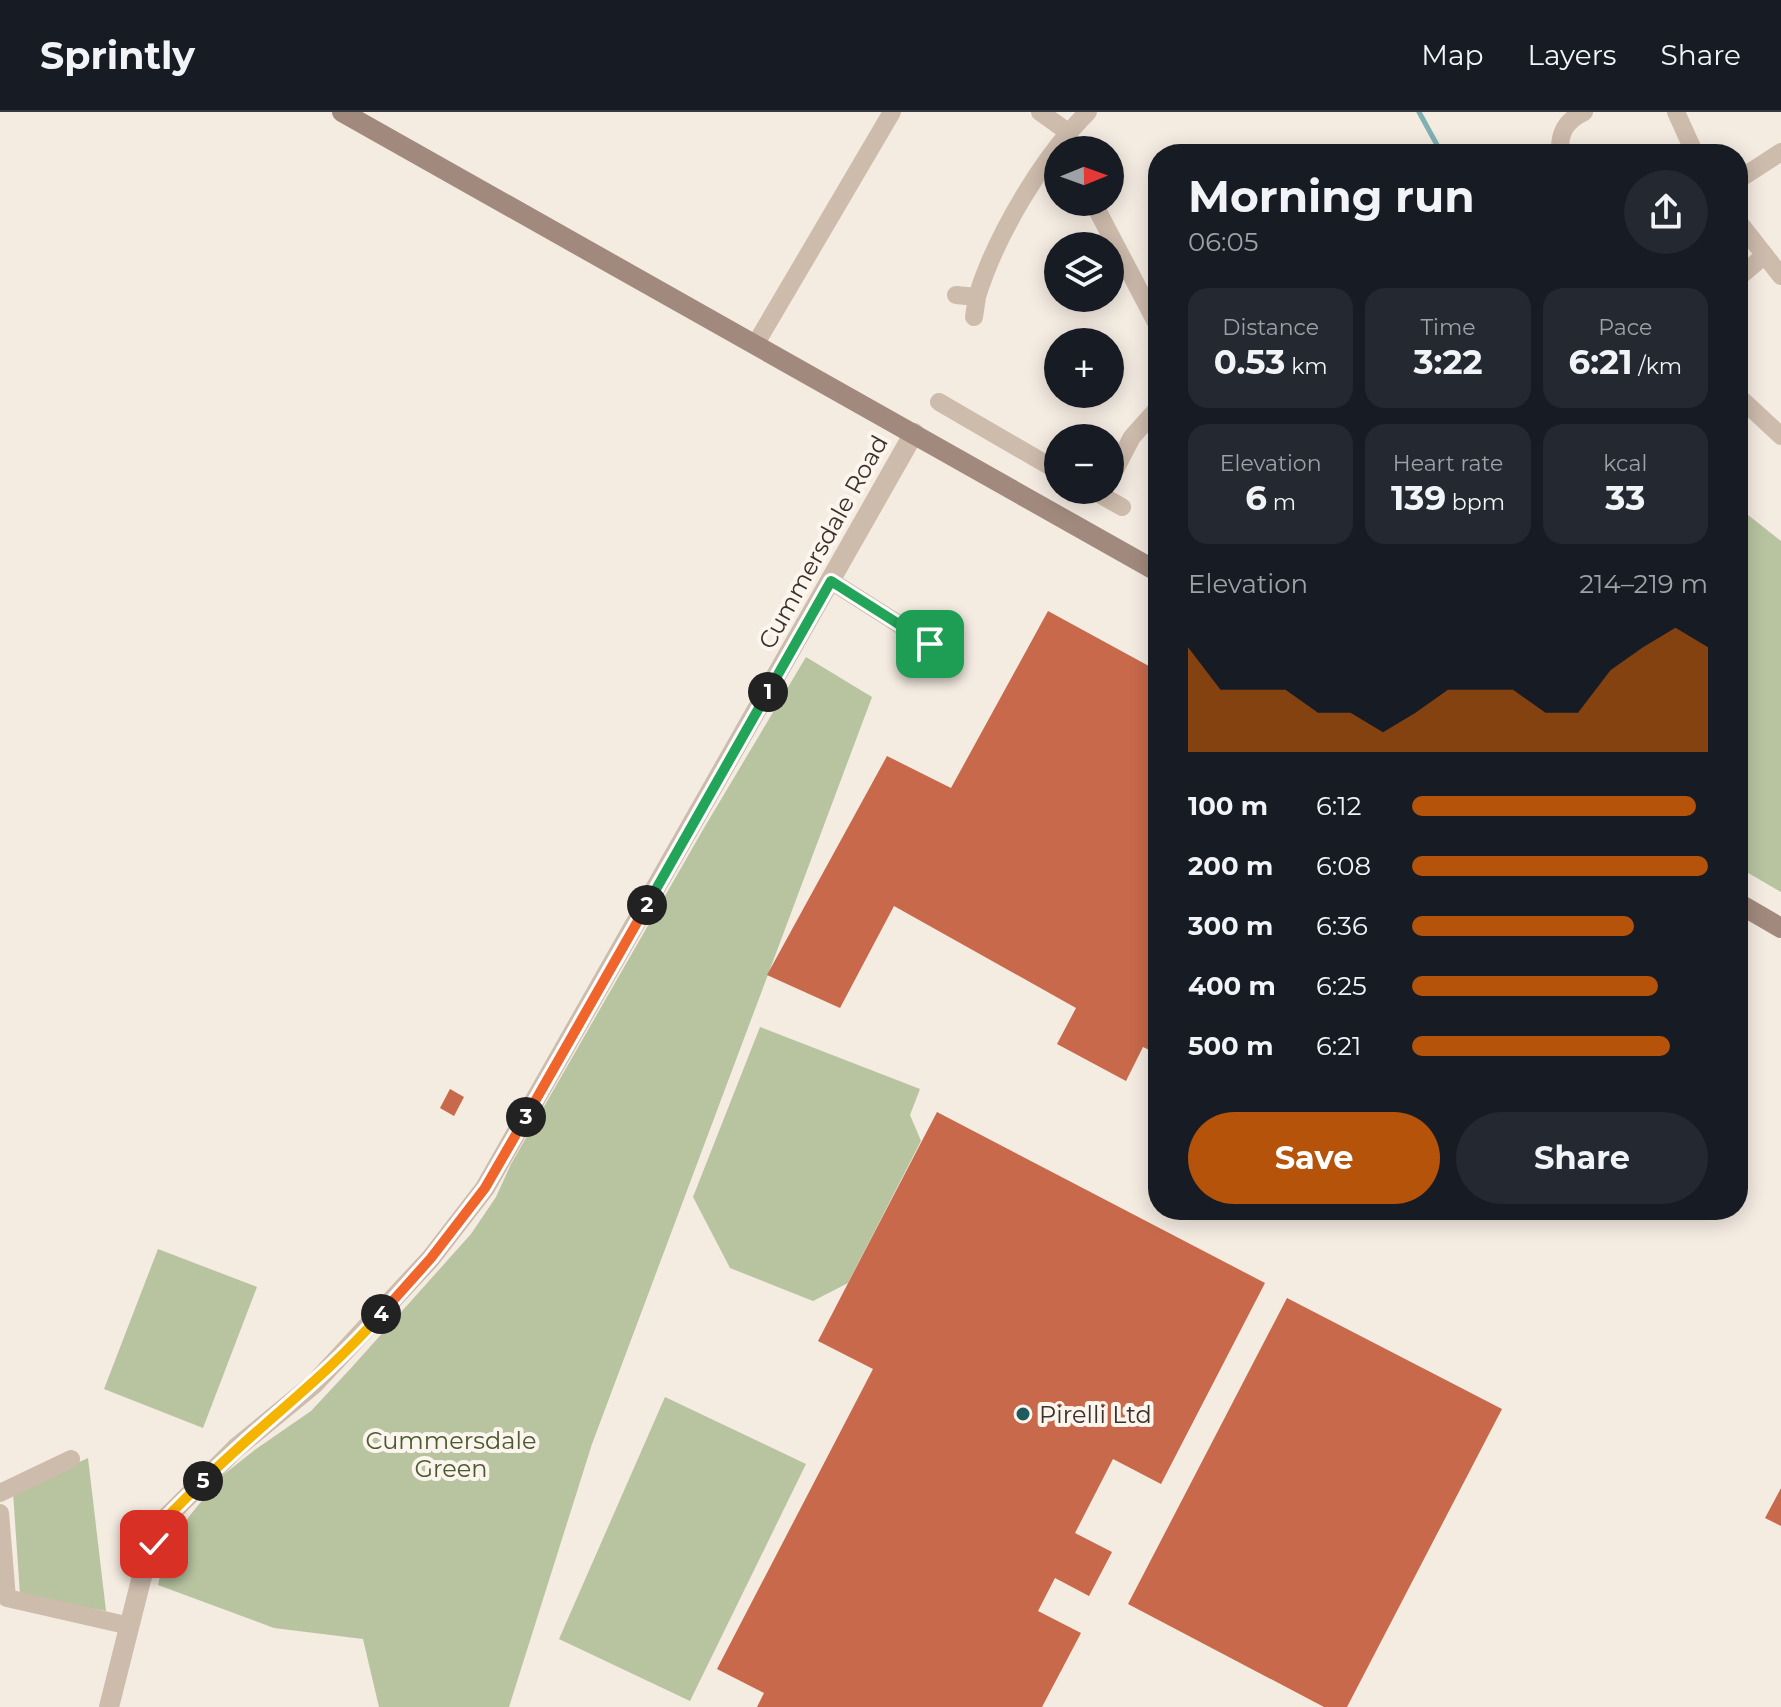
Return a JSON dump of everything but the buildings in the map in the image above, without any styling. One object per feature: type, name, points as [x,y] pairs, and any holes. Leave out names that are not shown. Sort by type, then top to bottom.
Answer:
[{"type":"main road","points":[[342,112],[1148,566]]},
{"type":"main road","points":[[1748,909],[1781,928]]},
{"type":"street","points":[[755,345],[892,112]]},
{"type":"street","points":[[1040,112],[1068,132]]},
{"type":"street","points":[[1066,136],[1088,112]]},
{"type":"street","points":[[1559,144],[1559,137],[1570,119],[1584,112]]},
{"type":"street","points":[[1676,112],[1690,144]]},
{"type":"street","points":[[1748,173],[1781,152]]},
{"type":"street","points":[[974,317],[988,262],[1044,180]]},
{"type":"street","points":[[1100,216],[1148,307]]},
{"type":"street","points":[[1748,234],[1781,276]]},
{"type":"street","points":[[1748,269],[1765,255]]},
{"type":"street","points":[[956,295],[977,297]]},
{"type":"street","points":[[939,402],[1044,463]]},
{"type":"street","points":[[1748,405],[1781,436]]},
{"type":"street","points":[[1124,451],[1148,419]]},
{"type":"street","name":"Cummersdale Road","points":[[109,1707],[141,1580],[161,1523],[236,1448],[334,1364],[431,1258],[485,1188],[914,433]]},
{"type":"street","points":[[1119,504],[1122,507]]},
{"type":"street","points":[[831,581],[930,644]]},
{"type":"street","points":[[921,664],[945,622]]},
{"type":"street","points":[[0,1493],[71,1459]]},
{"type":"street","points":[[0,1513],[7,1598],[130,1626]]},
{"type":"green space","points":[[1748,515],[1781,541],[1781,892],[1748,873]]},
{"type":"green space","name":"Cummersdale Green","points":[[806,657],[872,697],[592,1444],[509,1707],[379,1707],[363,1639],[274,1628],[158,1585],[167,1547],[223,1475],[311,1411],[471,1234],[496,1197],[511,1164]]},
{"type":"green space","points":[[760,1027],[920,1089],[910,1115],[921,1141],[848,1283],[813,1301],[730,1268],[693,1197]]},
{"type":"green space","points":[[158,1249],[257,1287],[203,1428],[104,1389]]},
{"type":"green space","points":[[665,1397],[806,1464],[690,1701],[559,1639]]},
{"type":"green space","points":[[88,1458],[106,1611],[20,1595],[13,1492]]},
{"type":"waterway","points":[[1419,112],[1437,144]]},
{"type":"place","name":"Pirelli Ltd","points":[[1023,1414]]},
{"type":"route","points":[[154,1544],[161,1523],[236,1448],[314,1384],[372,1324],[431,1258],[485,1188],[831,581],[930,644]]}]
